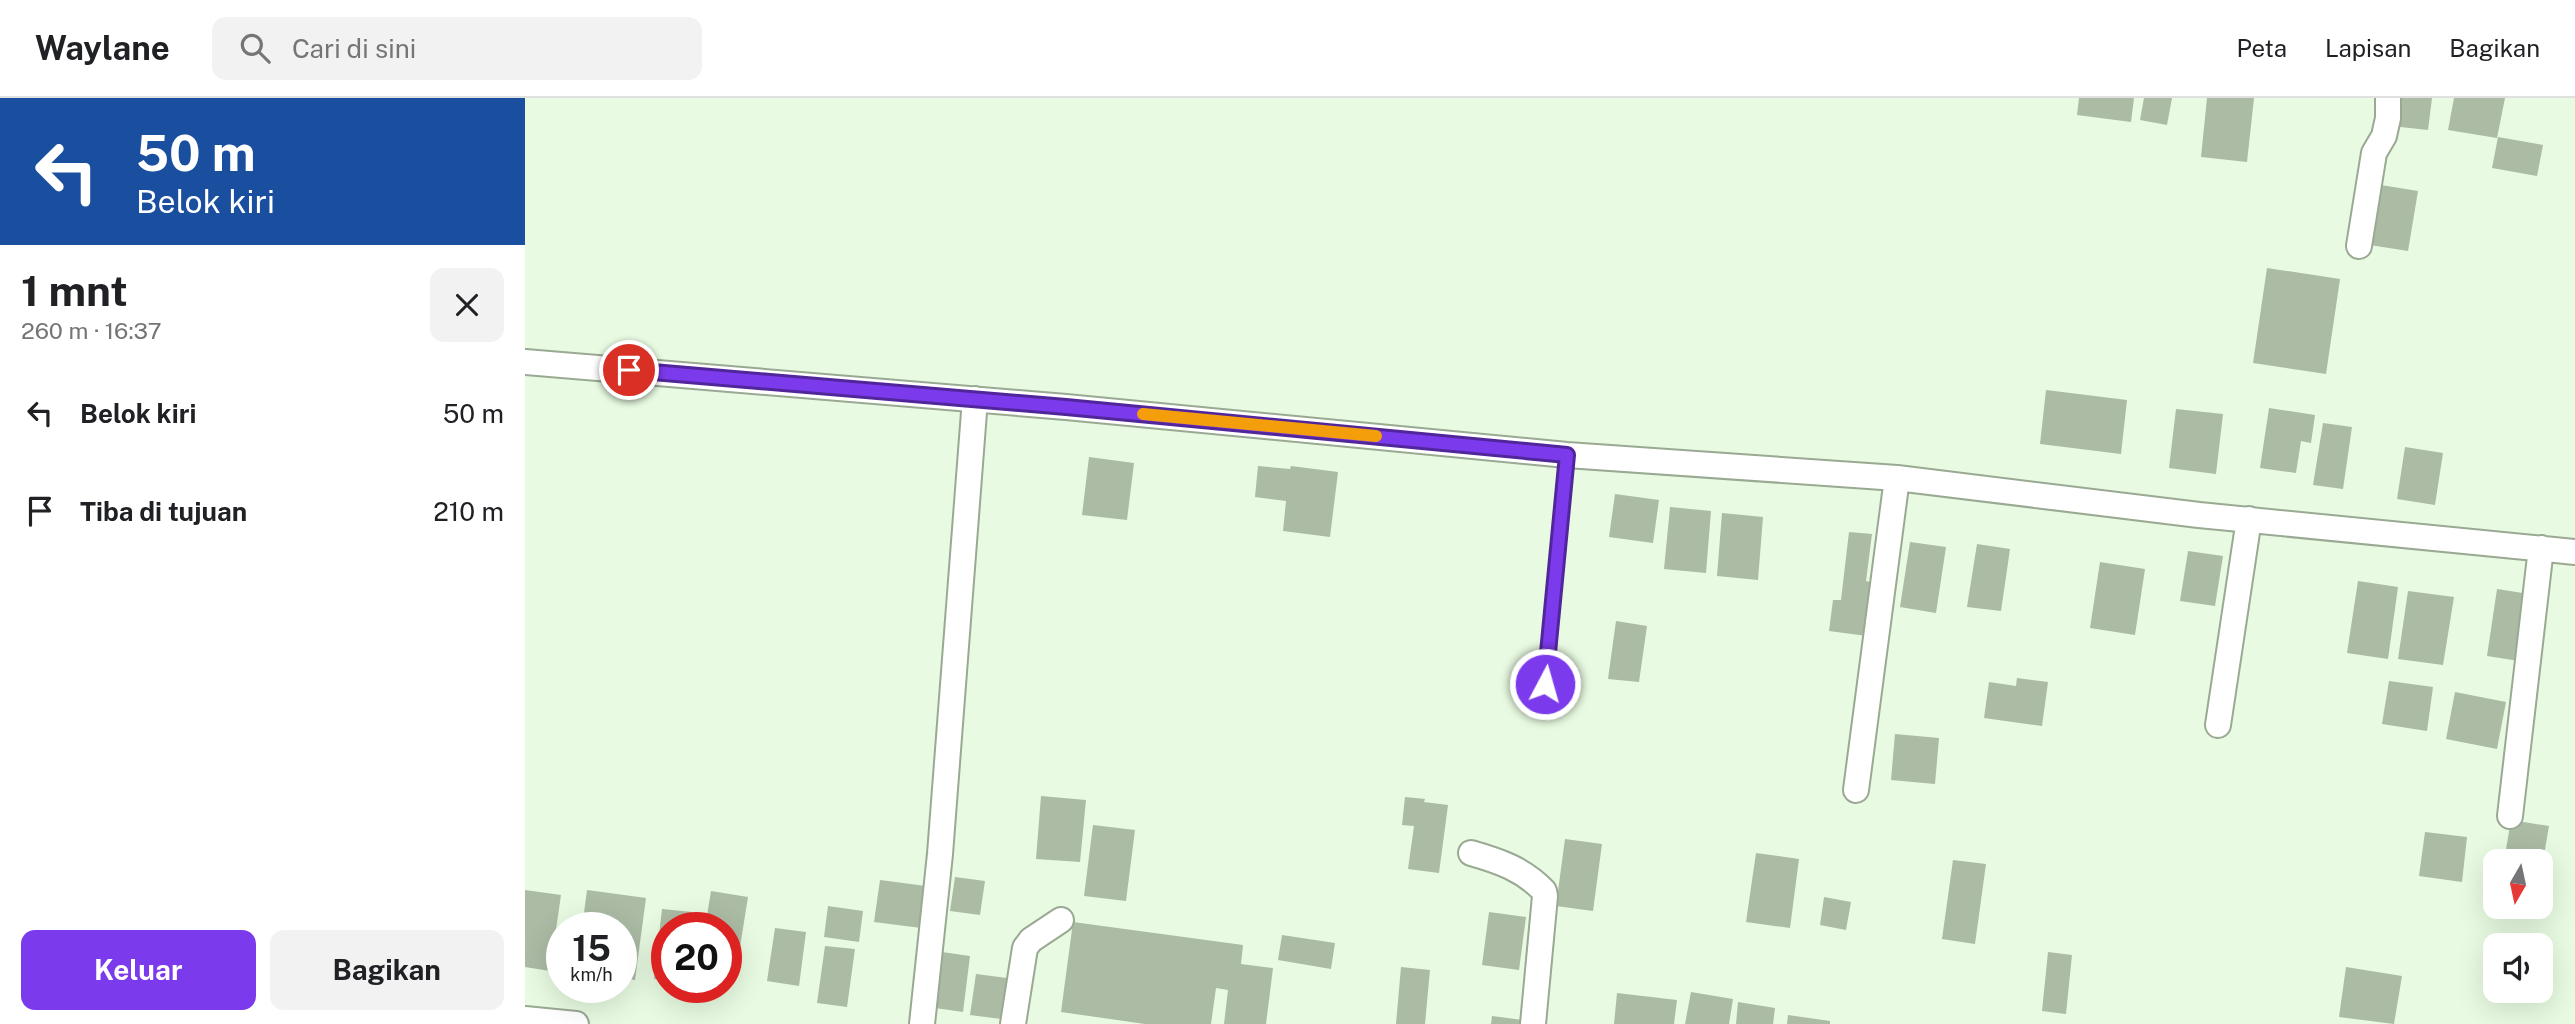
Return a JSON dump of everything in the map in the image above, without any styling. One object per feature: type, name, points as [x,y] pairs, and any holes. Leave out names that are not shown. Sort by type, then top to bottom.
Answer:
[{"type":"street","points":[[2360,246],[2374,153],[2388,118],[2388,98]]},
{"type":"street","points":[[525,362],[975,399],[1567,455],[1897,478],[2249,519],[2575,552]]},
{"type":"street","points":[[922,1024],[940,854],[975,399]]},
{"type":"street","points":[[1856,790],[1897,478]]},
{"type":"street","points":[[2218,725],[2249,519]]},
{"type":"street","points":[[2510,816],[2541,548]]},
{"type":"street","points":[[1471,853],[1501,861],[1515,868],[1544,891],[1534,1024]]},
{"type":"street","points":[[1013,1024],[1025,947],[1061,920]]},
{"type":"street","points":[[525,1019],[576,1024]]},
{"type":"lane","points":[[1545,684],[1567,455]]},
{"type":"building","points":[[2079,98],[2134,98],[2131,122],[2077,115]]},
{"type":"building","points":[[2144,98],[2172,98],[2167,125],[2140,120]]},
{"type":"building","points":[[2207,98],[2254,98],[2247,162],[2201,157]]},
{"type":"building","points":[[2395,98],[2432,98],[2428,130],[2391,126]]},
{"type":"building","points":[[2454,98],[2505,98],[2497,138],[2448,130]]},
{"type":"building","points":[[2498,137],[2543,145],[2537,176],[2492,168]]},
{"type":"building","points":[[2381,185],[2418,191],[2408,251],[2370,245]]},
{"type":"building","points":[[2267,268],[2340,279],[2326,374],[2253,363]]},
{"type":"building","points":[[2046,390],[2127,400],[2121,454],[2040,444]]},
{"type":"building","points":[[2269,408],[2315,415],[2311,443],[2301,441],[2296,473],[2260,468]]},
{"type":"building","points":[[2176,409],[2223,414],[2216,474],[2169,468]]},
{"type":"building","points":[[2323,423],[2352,427],[2343,489],[2313,485]]},
{"type":"building","points":[[2405,447],[2443,453],[2435,505],[2397,499]]},
{"type":"building","points":[[1089,457],[1134,463],[1127,520],[1082,515]]},
{"type":"building","points":[[1258,466],[1290,469],[1291,466],[1338,472],[1330,537],[1283,531],[1286,501],[1255,497]]},
{"type":"building","points":[[1615,494],[1659,500],[1653,543],[1609,537]]},
{"type":"building","points":[[1670,507],[1711,511],[1706,573],[1664,569]]},
{"type":"building","points":[[1722,513],[1763,517],[1758,580],[1717,576]]},
{"type":"building","points":[[1849,532],[1872,534],[1866,581],[1875,583],[1867,636],[1829,631],[1833,600],[1841,600]]},
{"type":"building","points":[[1910,542],[1946,547],[1936,613],[1900,607]]},
{"type":"building","points":[[1977,544],[2010,549],[2001,611],[1967,607]]},
{"type":"building","points":[[2188,551],[2223,556],[2215,606],[2180,601]]},
{"type":"building","points":[[2100,562],[2145,569],[2135,635],[2090,628]]},
{"type":"building","points":[[2358,581],[2398,587],[2388,659],[2347,653]]},
{"type":"building","points":[[2497,589],[2529,594],[2519,661],[2487,656]]},
{"type":"building","points":[[2408,591],[2454,597],[2443,665],[2398,659]]},
{"type":"building","points":[[1616,621],[1647,626],[1639,682],[1608,679]]},
{"type":"building","points":[[2017,678],[2048,682],[2042,726],[1984,718],[1989,682],[2016,686]]},
{"type":"building","points":[[2389,681],[2433,687],[2427,731],[2382,724]]},
{"type":"building","points":[[2455,692],[2506,702],[2497,749],[2446,739]]},
{"type":"building","points":[[1895,734],[1939,738],[1935,784],[1891,780]]},
{"type":"building","points":[[1041,796],[1086,800],[1080,862],[1036,859]]},
{"type":"building","points":[[1405,797],[1448,805],[1439,873],[1408,869],[1414,826],[1402,825]]},
{"type":"building","points":[[2511,820],[2549,826],[2545,849],[2506,849]]},
{"type":"building","points":[[1093,825],[1135,830],[1126,901],[1084,896]]},
{"type":"building","points":[[2425,832],[2467,837],[2462,882],[2419,876]]},
{"type":"building","points":[[1565,839],[1602,844],[1593,911],[1556,906]]},
{"type":"building","points":[[1756,853],[1799,859],[1790,928],[1746,922]]},
{"type":"building","points":[[1953,860],[1986,864],[1975,944],[1942,939]]},
{"type":"building","points":[[955,877],[985,881],[980,915],[950,911]]},
{"type":"building","points":[[880,880],[926,886],[921,928],[874,922]]},
{"type":"building","points":[[525,890],[561,895],[559,912],[546,912],[546,970],[525,967]]},
{"type":"building","points":[[587,890],[646,898],[637,965],[637,912],[584,912]]},
{"type":"building","points":[[711,891],[748,897],[742,934],[742,912],[708,912]]},
{"type":"building","points":[[1824,897],[1851,902],[1846,930],[1820,925]]},
{"type":"building","points":[[828,906],[863,911],[859,942],[824,937]]},
{"type":"building","points":[[662,909],[692,912],[662,912]]},
{"type":"building","points":[[1489,912],[1526,917],[1519,970],[1482,965]]},
{"type":"building","points":[[1073,922],[1243,945],[1241,964],[1273,968],[1266,1024],[1224,1024],[1228,990],[1216,988],[1211,1024],[1145,1024],[1061,1012]]},
{"type":"building","points":[[775,928],[806,932],[799,986],[767,981]]},
{"type":"building","points":[[1282,935],[1335,943],[1331,969],[1278,960]]},
{"type":"building","points":[[825,946],[855,949],[847,1007],[817,1003]]},
{"type":"building","points":[[942,952],[970,956],[963,1012],[935,1008]]},
{"type":"building","points":[[2048,952],[2072,955],[2066,1014],[2042,1011]]},
{"type":"building","points":[[1401,967],[1430,970],[1425,1024],[1396,1024]]},
{"type":"building","points":[[2346,967],[2402,976],[2394,1024],[2339,1017]]},
{"type":"building","points":[[976,974],[1007,978],[1001,1019],[970,1015]]},
{"type":"building","points":[[1691,992],[1733,999],[1729,1024],[1685,1024]]},
{"type":"building","points":[[1617,993],[1677,1000],[1674,1024],[1614,1024]]},
{"type":"building","points":[[1738,1002],[1775,1008],[1773,1024],[1736,1024]]},
{"type":"building","points":[[1788,1015],[1830,1021],[1830,1024],[1787,1024]]},
{"type":"building","points":[[1492,1016],[1523,1020],[1523,1024],[1491,1024]]},
{"type":"slow traffic","points":[[1143,414],[1376,436]]},
{"type":"route","points":[[629,370],[1066,407],[1567,455],[1545,684]]}]
